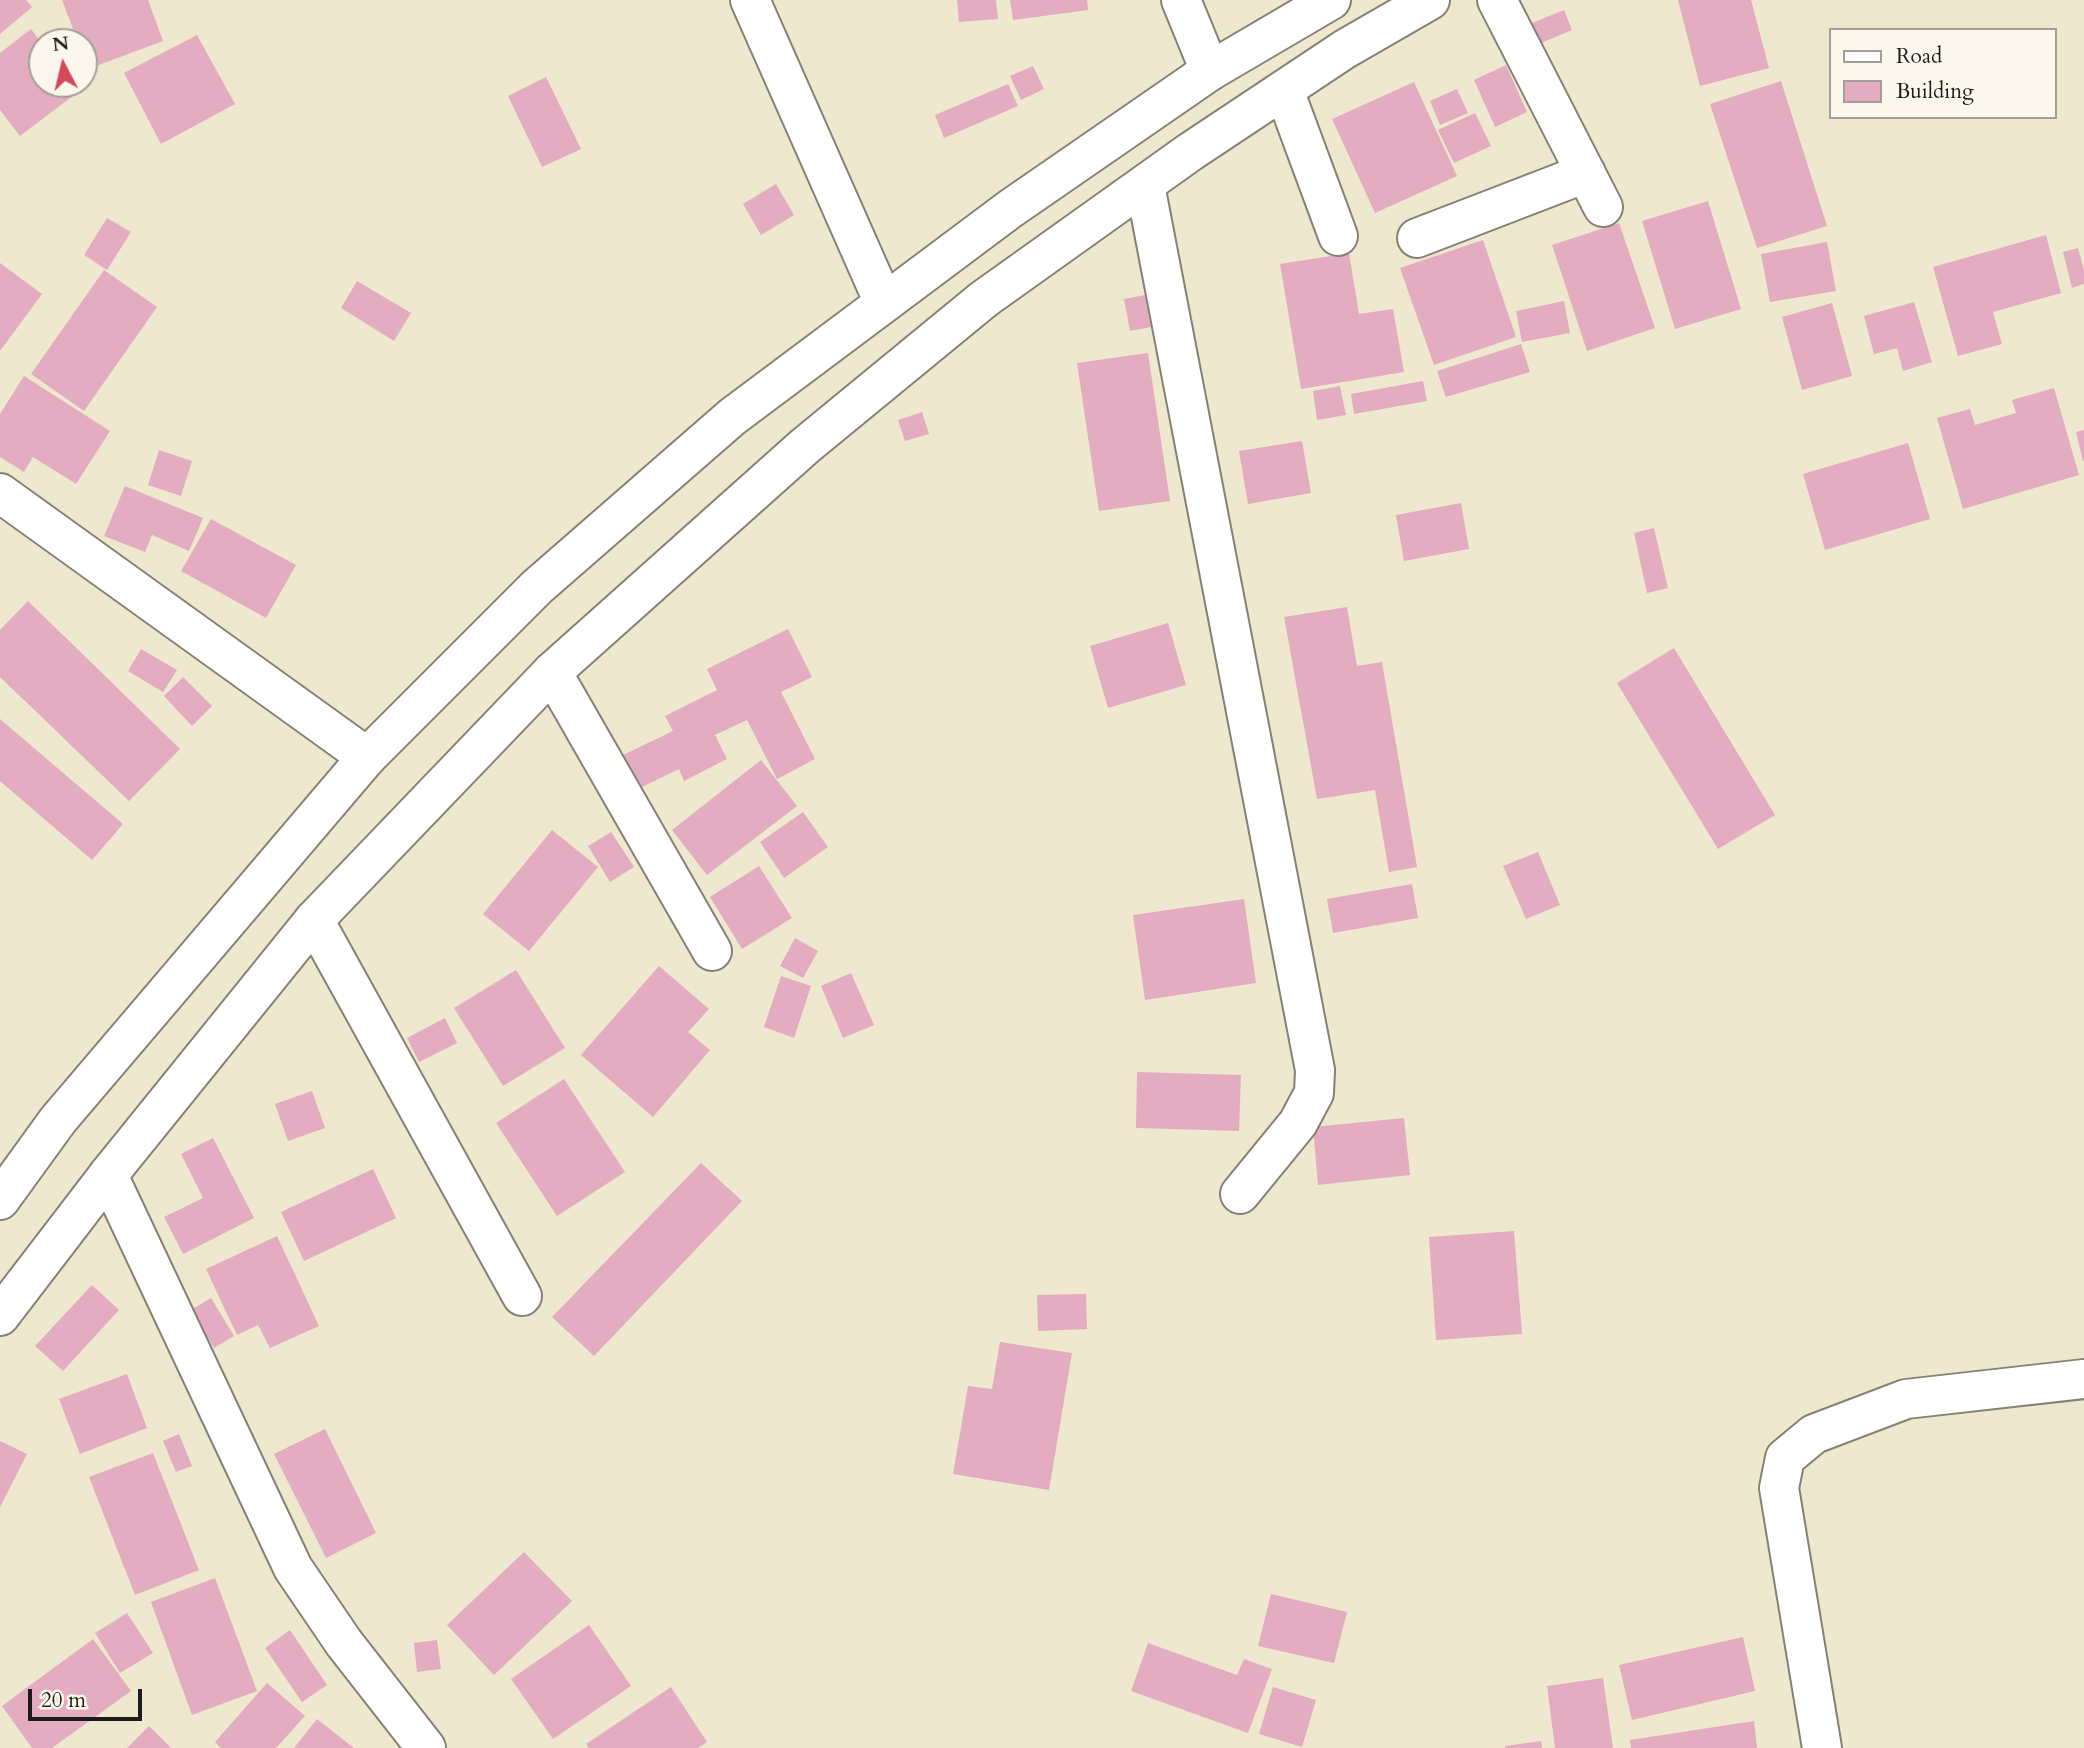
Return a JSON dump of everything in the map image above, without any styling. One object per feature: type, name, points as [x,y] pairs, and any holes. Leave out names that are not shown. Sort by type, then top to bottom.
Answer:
[{"type":"main road","points":[[750,0],[884,303]]},
{"type":"main road","points":[[1181,0],[1210,71]]},
{"type":"main road","points":[[0,1200],[58,1120],[367,757],[547,578],[732,417],[1010,209],[1210,71],[1331,0]]},
{"type":"main road","points":[[0,1316],[108,1175],[314,920],[552,672],[805,446],[984,299],[1190,152],[1345,49],[1430,0]]},
{"type":"main road","points":[[1497,0],[1603,207]]},
{"type":"main road","points":[[1284,90],[1338,236]]},
{"type":"main road","points":[[1417,238],[1586,173]]},
{"type":"main road","points":[[1145,185],[1315,1070],[1314,1093],[1298,1123],[1240,1194]]},
{"type":"main road","points":[[0,494],[367,757]]},
{"type":"main road","points":[[552,672],[712,951]]},
{"type":"main road","points":[[314,920],[522,1296]]},
{"type":"main road","points":[[108,1175],[293,1568],[344,1643],[426,1748]]},
{"type":"main road","points":[[1822,1748],[1779,1488],[1786,1458],[1814,1434],[1906,1399],[2084,1379]]},
{"type":"building","points":[[0,0],[26,0],[32,7],[0,34]]},
{"type":"building","points":[[62,0],[148,0],[163,41],[98,65],[98,28],[73,28]]},
{"type":"building","points":[[957,0],[996,0],[998,19],[959,22]]},
{"type":"building","points":[[1010,0],[1087,0],[1088,10],[1013,20]]},
{"type":"building","points":[[1678,0],[1751,0],[1769,68],[1700,86]]},
{"type":"building","points":[[1564,10],[1572,30],[1541,43],[1532,23]]},
{"type":"building","points":[[28,31],[28,98],[70,98],[20,136],[0,110],[0,53]]},
{"type":"building","points":[[197,35],[235,104],[161,144],[124,73]]},
{"type":"building","points":[[1506,65],[1527,112],[1495,127],[1474,80]]},
{"type":"building","points":[[1033,66],[1044,89],[1021,100],[1010,76]]},
{"type":"building","points":[[546,77],[581,149],[542,167],[508,96]]},
{"type":"building","points":[[1781,81],[1827,226],[1757,248],[1710,104]]},
{"type":"building","points":[[1414,82],[1457,176],[1375,213],[1332,119]]},
{"type":"building","points":[[1008,84],[1018,106],[944,138],[935,115]]},
{"type":"building","points":[[1457,89],[1468,113],[1440,125],[1430,101]]},
{"type":"building","points":[[1475,113],[1491,146],[1454,163],[1438,130]]},
{"type":"building","points":[[776,184],[794,215],[761,235],[743,204]]},
{"type":"building","points":[[1708,201],[1741,309],[1675,329],[1642,221]]},
{"type":"building","points":[[107,218],[131,232],[107,270],[84,255]]},
{"type":"building","points":[[1619,223],[1655,328],[1587,351],[1552,245]]},
{"type":"building","points":[[2046,235],[2061,293],[1993,312],[2002,344],[1958,356],[1933,267]]},
{"type":"building","points":[[1483,240],[1516,337],[1434,365],[1400,268]]},
{"type":"building","points":[[1827,242],[1836,291],[1770,302],[1761,254]]},
{"type":"building","points":[[2078,248],[2084,270],[2084,284],[2072,288],[2063,252]]},
{"type":"building","points":[[1349,253],[1359,314],[1393,309],[1404,372],[1301,389],[1280,264]]},
{"type":"building","points":[[0,263],[42,294],[0,351]]},
{"type":"building","points":[[104,270],[157,307],[84,411],[31,374]]},
{"type":"building","points":[[357,281],[411,313],[394,341],[341,308]]},
{"type":"building","points":[[1145,295],[1151,327],[1130,331],[1124,299]]},
{"type":"building","points":[[1564,301],[1570,333],[1522,342],[1516,311]]},
{"type":"building","points":[[1914,302],[1932,362],[1903,371],[1897,348],[1874,354],[1864,316]]},
{"type":"building","points":[[1832,303],[1852,376],[1802,390],[1782,317]]},
{"type":"building","points":[[1521,344],[1530,372],[1446,397],[1437,371]]},
{"type":"building","points":[[1148,353],[1170,501],[1099,511],[1077,363]]},
{"type":"building","points":[[24,376],[110,431],[76,484],[33,457],[24,472],[0,457],[0,414]]},
{"type":"building","points":[[1423,381],[1427,401],[1354,414],[1351,394]]},
{"type":"building","points":[[1340,386],[1346,415],[1317,420],[1313,391]]},
{"type":"building","points":[[2054,388],[2079,475],[1963,509],[1937,418],[1970,409],[1975,425],[2016,413],[2012,400]]},
{"type":"building","points":[[922,412],[929,434],[905,441],[898,420]]},
{"type":"building","points":[[2084,430],[2084,461],[2083,461],[2076,432]]},
{"type":"building","points":[[1302,441],[1311,493],[1248,504],[1239,451]]},
{"type":"building","points":[[1908,443],[1930,519],[1825,550],[1803,474]]},
{"type":"building","points":[[159,450],[192,461],[181,496],[148,485]]},
{"type":"building","points":[[125,486],[203,518],[189,551],[152,535],[145,552],[104,536]]},
{"type":"building","points":[[1461,503],[1469,549],[1404,561],[1396,515]]},
{"type":"building","points":[[211,519],[296,565],[266,618],[181,571]]},
{"type":"building","points":[[1654,528],[1668,588],[1647,593],[1634,533]]},
{"type":"building","points":[[28,601],[180,749],[129,801],[0,677],[0,630]]},
{"type":"building","points":[[1347,607],[1357,666],[1382,662],[1417,867],[1389,872],[1375,790],[1317,799],[1284,617]]},
{"type":"building","points":[[1168,623],[1186,685],[1108,708],[1090,646]]},
{"type":"building","points":[[788,629],[812,677],[781,692],[815,759],[777,779],[747,720],[715,735],[727,759],[684,781],[679,769],[640,788],[623,755],[673,731],[665,716],[717,690],[707,669]]},
{"type":"building","points":[[1674,648],[1775,815],[1718,849],[1617,683]]},
{"type":"building","points":[[141,649],[177,670],[163,692],[128,671]]},
{"type":"building","points":[[183,677],[212,706],[192,726],[164,696]]},
{"type":"building","points":[[0,719],[123,824],[92,860],[0,781]]},
{"type":"building","points":[[761,760],[797,806],[707,875],[672,830]]},
{"type":"building","points":[[803,812],[828,847],[784,878],[760,842]]},
{"type":"building","points":[[552,830],[598,867],[529,951],[483,914]]},
{"type":"building","points":[[611,832],[634,867],[610,882],[588,846]]},
{"type":"building","points":[[1538,852],[1560,905],[1526,919],[1503,866]]},
{"type":"building","points":[[759,866],[792,918],[742,949],[710,897]]},
{"type":"building","points":[[1412,884],[1418,918],[1333,933],[1327,899]]},
{"type":"building","points":[[1244,899],[1256,983],[1145,1000],[1133,915]]},
{"type":"building","points":[[795,938],[818,951],[803,978],[780,966]]},
{"type":"building","points":[[659,966],[709,1009],[688,1032],[710,1050],[653,1117],[581,1055]]},
{"type":"building","points":[[516,970],[565,1048],[503,1086],[454,1008]]},
{"type":"building","points":[[851,973],[874,1025],[843,1038],[821,986]]},
{"type":"building","points":[[781,976],[811,986],[794,1038],[764,1027]]},
{"type":"building","points":[[445,1018],[457,1043],[419,1062],[407,1038]]},
{"type":"building","points":[[1137,1072],[1241,1075],[1239,1131],[1136,1128]]},
{"type":"building","points":[[564,1079],[625,1172],[557,1216],[496,1123]]},
{"type":"building","points":[[312,1091],[325,1128],[288,1141],[275,1104]]},
{"type":"building","points":[[1404,1118],[1410,1175],[1318,1185],[1313,1127]]},
{"type":"building","points":[[213,1138],[254,1218],[183,1254],[164,1217],[203,1198],[181,1154]]},
{"type":"building","points":[[701,1163],[742,1201],[594,1356],[552,1317]]},
{"type":"building","points":[[373,1169],[396,1218],[304,1261],[281,1212]]},
{"type":"building","points":[[1514,1231],[1522,1334],[1436,1340],[1429,1237]]},
{"type":"building","points":[[277,1236],[319,1326],[270,1348],[258,1325],[237,1335],[206,1269]]},
{"type":"building","points":[[92,1285],[119,1310],[63,1371],[35,1346]]},
{"type":"building","points":[[1086,1294],[1087,1329],[1038,1331],[1037,1295]]},
{"type":"building","points":[[211,1298],[234,1336],[214,1348],[191,1310]]},
{"type":"building","points":[[1000,1342],[1072,1353],[1049,1490],[953,1474],[968,1386],[992,1389]]},
{"type":"building","points":[[127,1374],[147,1428],[80,1454],[59,1399]]},
{"type":"building","points":[[325,1429],[376,1533],[326,1558],[274,1454]]},
{"type":"building","points":[[179,1434],[192,1466],[176,1472],[163,1441]]},
{"type":"building","points":[[0,1441],[27,1454],[0,1507]]},
{"type":"building","points":[[153,1453],[199,1570],[135,1595],[89,1477]]},
{"type":"building","points":[[524,1552],[572,1601],[494,1675],[447,1625]]},
{"type":"building","points":[[215,1578],[257,1691],[192,1715],[151,1602]]},
{"type":"building","points":[[1271,1594],[1347,1612],[1334,1663],[1258,1646]]},
{"type":"building","points":[[127,1613],[153,1653],[120,1673],[95,1633]]},
{"type":"building","points":[[589,1625],[631,1686],[553,1739],[511,1679]]},
{"type":"building","points":[[290,1630],[327,1685],[302,1702],[265,1648]]},
{"type":"building","points":[[1743,1637],[1755,1691],[1632,1720],[1619,1665]]},
{"type":"building","points":[[93,1639],[131,1691],[52,1748],[32,1748],[2,1706]]},
{"type":"building","points":[[437,1640],[441,1669],[417,1672],[414,1643]]},
{"type":"building","points":[[1148,1643],[1237,1675],[1244,1659],[1272,1669],[1248,1733],[1131,1691]]},
{"type":"building","points":[[1603,1678],[1613,1748],[1555,1748],[1547,1686]]},
{"type":"building","points":[[267,1683],[305,1716],[276,1748],[221,1748],[215,1742]]},
{"type":"building","points":[[671,1687],[707,1742],[698,1748],[589,1748],[586,1744]]},
{"type":"building","points":[[1273,1687],[1316,1700],[1302,1747],[1259,1734]]},
{"type":"building","points":[[317,1719],[354,1748],[294,1748]]},
{"type":"building","points":[[1754,1721],[1757,1748],[1631,1748],[1630,1740]]},
{"type":"building","points":[[149,1726],[171,1748],[127,1748]]},
{"type":"building","points":[[1541,1741],[1542,1748],[1505,1748],[1505,1746]]}]
